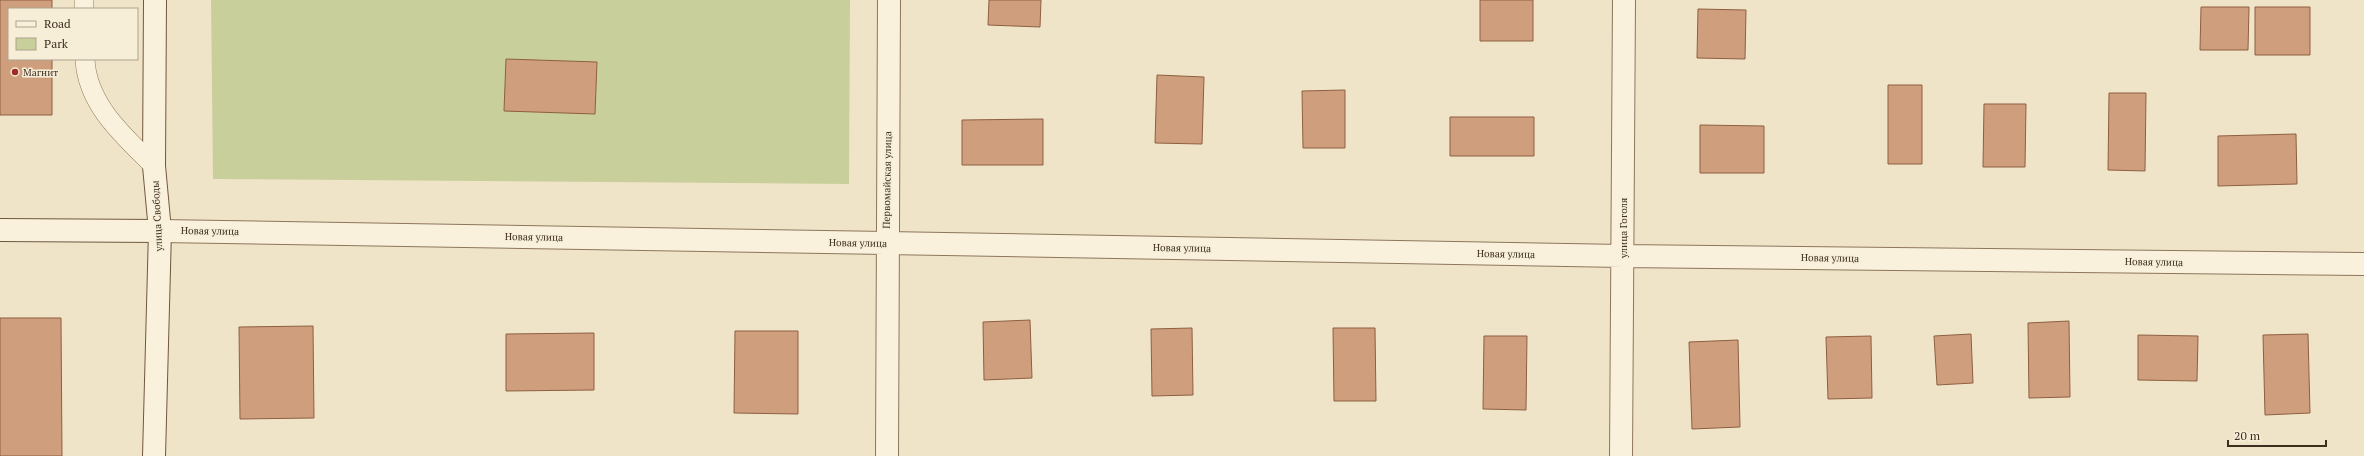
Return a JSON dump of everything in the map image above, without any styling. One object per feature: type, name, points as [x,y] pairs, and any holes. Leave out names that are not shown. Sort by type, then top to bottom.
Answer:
[{"type":"street","name":"улица Свободы","points":[[154,456],[160,231],[154,166],[155,0]]},
{"type":"street","name":"Первомайская улица","points":[[887,456],[886,243],[889,0]]},
{"type":"street","name":"улица Гоголя","points":[[1621,456],[1624,0]]},
{"type":"street","name":"Новая улица","points":[[0,230],[160,231],[1623,256],[2364,264]]},
{"type":"lane","points":[[85,60],[90,84],[98,102],[115,128],[154,166]]},
{"type":"green space","points":[[211,0],[850,0],[849,184],[213,179]]},
{"type":"building","points":[[0,0],[52,0],[52,8],[8,8],[8,60],[52,60],[52,115],[0,115]]},
{"type":"building","points":[[989,0],[1041,0],[1040,27],[988,25]]},
{"type":"building","points":[[1480,0],[1533,0],[1533,41],[1480,41]]},
{"type":"building","points":[[2201,7],[2249,7],[2248,50],[2200,50]]},
{"type":"building","points":[[2255,7],[2310,7],[2310,55],[2255,55]]},
{"type":"building","points":[[1698,9],[1746,10],[1745,59],[1697,58]]},
{"type":"building","points":[[506,59],[597,62],[595,114],[504,111]]},
{"type":"building","points":[[1157,75],[1204,77],[1202,144],[1155,143]]},
{"type":"building","points":[[1888,85],[1922,85],[1922,164],[1888,164]]},
{"type":"building","points":[[1345,90],[1345,148],[1303,148],[1302,91]]},
{"type":"building","points":[[2109,93],[2146,93],[2145,171],[2108,170]]},
{"type":"building","points":[[1984,104],[2026,104],[2025,167],[1983,167]]},
{"type":"building","points":[[1450,117],[1534,117],[1534,156],[1450,156]]},
{"type":"building","points":[[1043,119],[1043,165],[962,165],[962,120]]},
{"type":"building","points":[[1700,125],[1764,126],[1764,173],[1700,173]]},
{"type":"building","points":[[2296,134],[2297,184],[2218,186],[2218,136]]},
{"type":"building","points":[[0,318],[61,318],[62,456],[0,456]]},
{"type":"building","points":[[1030,320],[1032,378],[984,380],[983,322]]},
{"type":"building","points":[[2069,321],[2070,397],[2029,398],[2028,323]]},
{"type":"building","points":[[313,326],[314,418],[240,419],[239,327]]},
{"type":"building","points":[[1192,328],[1193,395],[1152,396],[1151,329]]},
{"type":"building","points":[[1333,328],[1375,328],[1376,401],[1334,401]]},
{"type":"building","points":[[735,331],[798,331],[798,414],[734,413]]},
{"type":"building","points":[[594,333],[594,390],[506,391],[506,334]]},
{"type":"building","points":[[1971,334],[1973,383],[1937,385],[1934,336]]},
{"type":"building","points":[[2308,334],[2310,413],[2265,415],[2263,335]]},
{"type":"building","points":[[2138,335],[2198,336],[2197,381],[2138,380]]},
{"type":"building","points":[[1484,336],[1527,336],[1526,410],[1483,409]]},
{"type":"building","points":[[1871,336],[1872,398],[1828,399],[1826,337]]},
{"type":"building","points":[[1738,340],[1740,427],[1692,429],[1689,342]]},
{"type":"place","name":"Магнит","points":[[15,72]]}]
